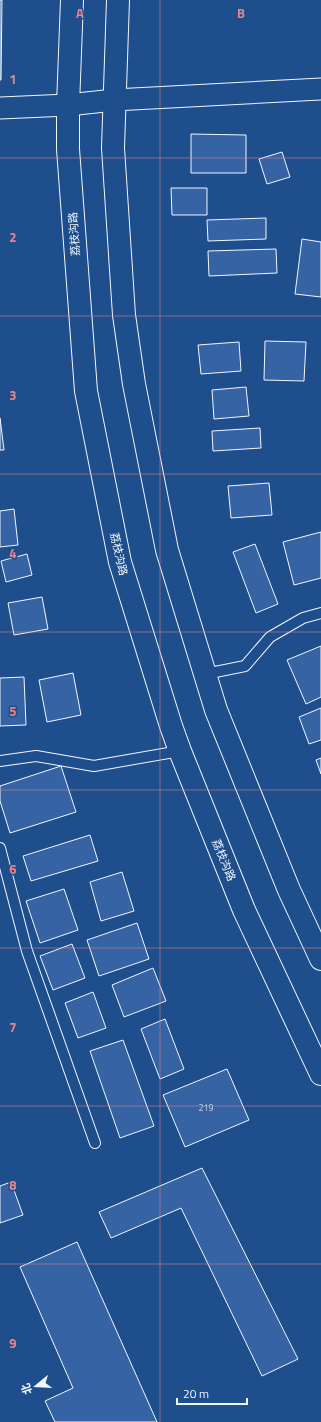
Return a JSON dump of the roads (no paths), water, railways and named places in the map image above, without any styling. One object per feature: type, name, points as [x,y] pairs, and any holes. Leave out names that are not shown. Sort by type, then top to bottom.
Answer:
[{"type":"main road","name":"荔枝沟路","points":[[72,0],[68,149],[86,391],[120,562],[180,751],[244,910],[321,1074]]},
{"type":"main road","points":[[118,0],[113,148],[124,315],[134,384],[167,550],[216,710],[289,890],[321,959]]},
{"type":"street","points":[[0,108],[68,105],[114,100],[321,89]]},
{"type":"lane","points":[[205,674],[245,666],[270,637],[303,618],[321,613]]},
{"type":"lane","points":[[0,761],[36,756],[94,766],[180,751]]},
{"type":"lane","points":[[0,848],[27,951],[95,1144]]}]
